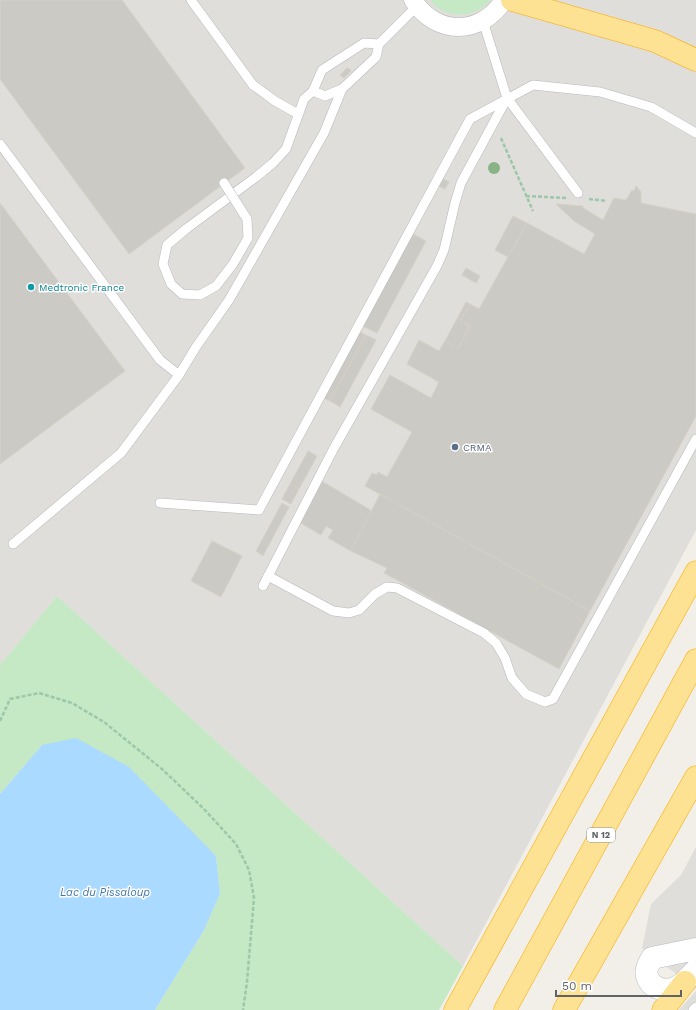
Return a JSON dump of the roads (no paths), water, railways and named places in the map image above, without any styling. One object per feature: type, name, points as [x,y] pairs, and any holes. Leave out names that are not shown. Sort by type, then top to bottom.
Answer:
[{"type":"highway","points":[[512,0],[655,41],[696,60]]},
{"type":"highway","points":[[455,1010],[696,572]]},
{"type":"highway","name":"N 12","points":[[505,1010],[696,660]]},
{"type":"highway","points":[[564,1010],[696,777]]},
{"type":"highway","points":[[663,1010],[692,976]]},
{"type":"street","points":[[415,3],[432,21],[454,28],[466,27],[484,22],[498,10],[504,0]]},
{"type":"street","points":[[692,976],[673,988],[661,990],[653,985],[647,976],[647,967],[652,958],[696,949]]},
{"type":"lane","points":[[191,0],[253,85],[275,101],[298,114]]},
{"type":"lane","points":[[13,544],[121,453],[179,375],[196,347],[229,300],[324,133],[342,90],[376,57],[380,44],[415,3]]},
{"type":"lane","points":[[484,22],[507,98],[578,193]]},
{"type":"lane","points":[[224,183],[247,219],[248,238],[233,264],[216,286],[200,295],[182,294],[171,284],[163,264],[167,245],[186,229],[256,177],[286,150],[304,99],[313,92],[322,70],[364,43],[380,44]]},
{"type":"lane","points":[[160,503],[259,510],[470,119],[533,85],[600,92],[651,107],[696,133]]},
{"type":"lane","points":[[313,92],[325,96],[342,90]]},
{"type":"lane","points":[[263,586],[334,448],[444,250],[461,184],[507,98]]},
{"type":"lane","points":[[0,144],[160,360],[179,375]]},
{"type":"lane","points":[[268,576],[333,611],[349,613],[359,610],[374,594],[387,588],[397,588],[484,633],[496,643],[505,658],[512,678],[526,694],[545,702],[553,699],[696,439]]},
{"type":"lane","points":[[693,1010],[696,1007]]},
{"type":"water","name":"Lac du Pissaloup","points":[[76,738],[129,767],[216,856],[220,894],[203,932],[155,1010],[0,1010],[0,794],[42,745]]},
{"type":"place","name":"Medtronic France","points":[[31,287]]},
{"type":"place","name":"CRMA","points":[[455,447]]}]
